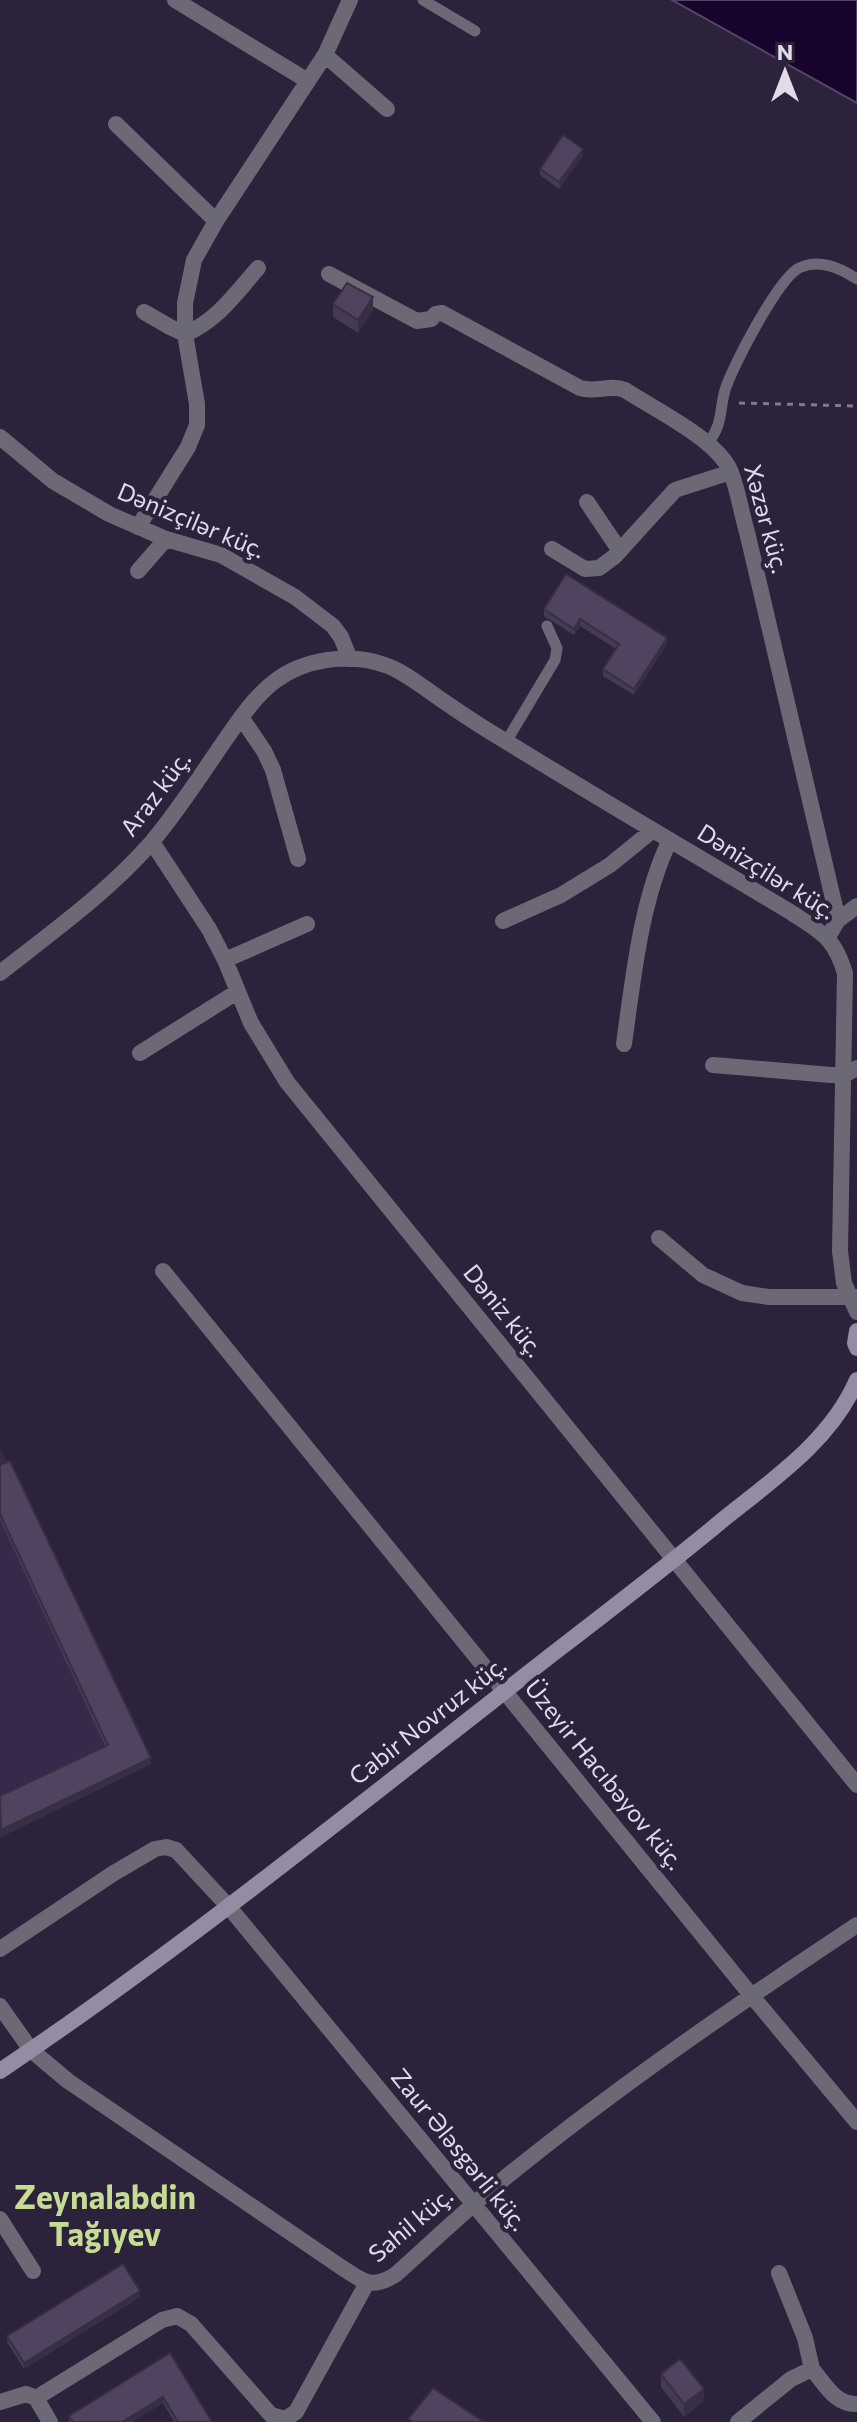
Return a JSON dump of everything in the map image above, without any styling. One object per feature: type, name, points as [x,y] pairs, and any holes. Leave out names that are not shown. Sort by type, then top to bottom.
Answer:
[{"type":"main road","points":[[857,1331],[857,1348]]},
{"type":"main road","name":"Cabir Novruz küç.","points":[[0,2071],[114,1993],[229,1907],[674,1560],[819,1438],[834,1422],[857,1380]]},
{"type":"street","points":[[175,0],[308,81]]},
{"type":"street","points":[[138,527],[188,447],[197,425],[197,404],[185,334],[185,303],[194,260],[216,221],[325,55],[350,0]]},
{"type":"street","points":[[325,55],[387,109]]},
{"type":"street","points":[[116,124],[216,221]]},
{"type":"street","points":[[144,312],[185,334],[202,327],[217,315],[258,268]]},
{"type":"street","name":"Xəzər küç.","points":[[329,274],[417,321],[442,313],[580,388],[625,390],[708,443],[722,456],[731,472],[838,920]]},
{"type":"street","name":"Dənizçilər küç.","points":[[0,437],[53,481],[109,514],[166,539],[221,555],[295,597],[333,626],[350,659]]},
{"type":"street","points":[[552,549],[585,569],[599,568],[620,551],[675,490],[731,472]]},
{"type":"street","points":[[587,502],[620,551]]},
{"type":"street","points":[[138,571],[166,539]]},
{"type":"street","name":"Araz küç.","points":[[0,973],[95,897],[152,842],[253,701],[274,682],[290,670],[308,664],[350,659]]},
{"type":"street","name":"Dәnizçilәr küç.","points":[[350,659],[396,670],[506,742],[828,937],[845,973],[851,1072],[840,1251],[841,1270],[855,1302]]},
{"type":"street","points":[[241,717],[273,770],[298,859]]},
{"type":"street","points":[[503,921],[561,895],[610,865],[653,830]]},
{"type":"street","points":[[624,1044],[636,959],[661,859],[670,840]]},
{"type":"street","name":"Dәniz küç.","points":[[152,842],[201,917],[225,960],[256,1033],[287,1082],[857,1785]]},
{"type":"street","points":[[828,937],[838,920],[857,906]]},
{"type":"street","points":[[225,960],[307,924]]},
{"type":"street","points":[[140,1053],[237,992]]},
{"type":"street","points":[[713,1065],[851,1072]]},
{"type":"street","points":[[659,1238],[703,1275],[742,1293],[855,1302]]},
{"type":"street","name":"Üzeyir Hacıbəyov küç.","points":[[163,1271],[857,2122]]},
{"type":"street","name":"Zaur Ələsgərli küç.","points":[[0,1949],[155,1849],[166,1847],[176,1850],[229,1907],[653,2422]]},
{"type":"street","name":"Sahil küç.","points":[[0,2006],[31,2050],[68,2081],[367,2283],[383,2282],[395,2275],[472,2205],[646,2070],[857,1925]]},
{"type":"street","points":[[0,2219],[33,2271]]},
{"type":"street","points":[[779,2273],[805,2338],[812,2369],[838,2400],[857,2404]]},
{"type":"street","points":[[36,2398],[162,2320],[177,2316],[191,2324],[271,2415],[285,2419],[296,2412],[367,2283]]},
{"type":"street","points":[[738,2422],[791,2379],[812,2369]]},
{"type":"street","points":[[0,2402],[26,2394],[36,2398],[50,2422]]},
{"type":"lane","points":[[423,0],[475,31]]},
{"type":"lane","points":[[708,443],[717,431],[725,391],[737,360],[784,280],[799,268],[817,264],[837,267],[857,279]]},
{"type":"lane","points":[[506,742],[555,660],[557,648],[547,626]]},
{"type":"path","points":[[723,403],[857,406]]},
{"type":"shaded area","points":[[672,0],[857,0],[857,103]]},
{"type":"shaded area","points":[[0,1446],[151,1764],[0,1837]]},
{"type":"building","points":[[563,135],[583,149],[559,182],[540,169]]},
{"type":"building","points":[[347,283],[373,297],[358,320],[333,304]]},
{"type":"building","points":[[566,574],[667,638],[634,689],[603,669],[619,644],[580,619],[574,629],[544,609]]},
{"type":"building","points":[[10,1461],[151,1758],[1,1830],[0,1796],[108,1745],[0,1514],[0,1465]]},
{"type":"building","points":[[123,2264],[140,2291],[24,2363],[7,2336]]},
{"type":"building","points":[[170,2353],[212,2422],[178,2422],[163,2397],[122,2422],[73,2422],[69,2416]]},
{"type":"building","points":[[680,2359],[704,2389],[684,2404],[661,2374]]},
{"type":"building","points":[[433,2388],[484,2422],[413,2422],[408,2419]]},
{"type":"district","name":"Zeynalabdin Tağıyev","points":[[105,2216]]}]
